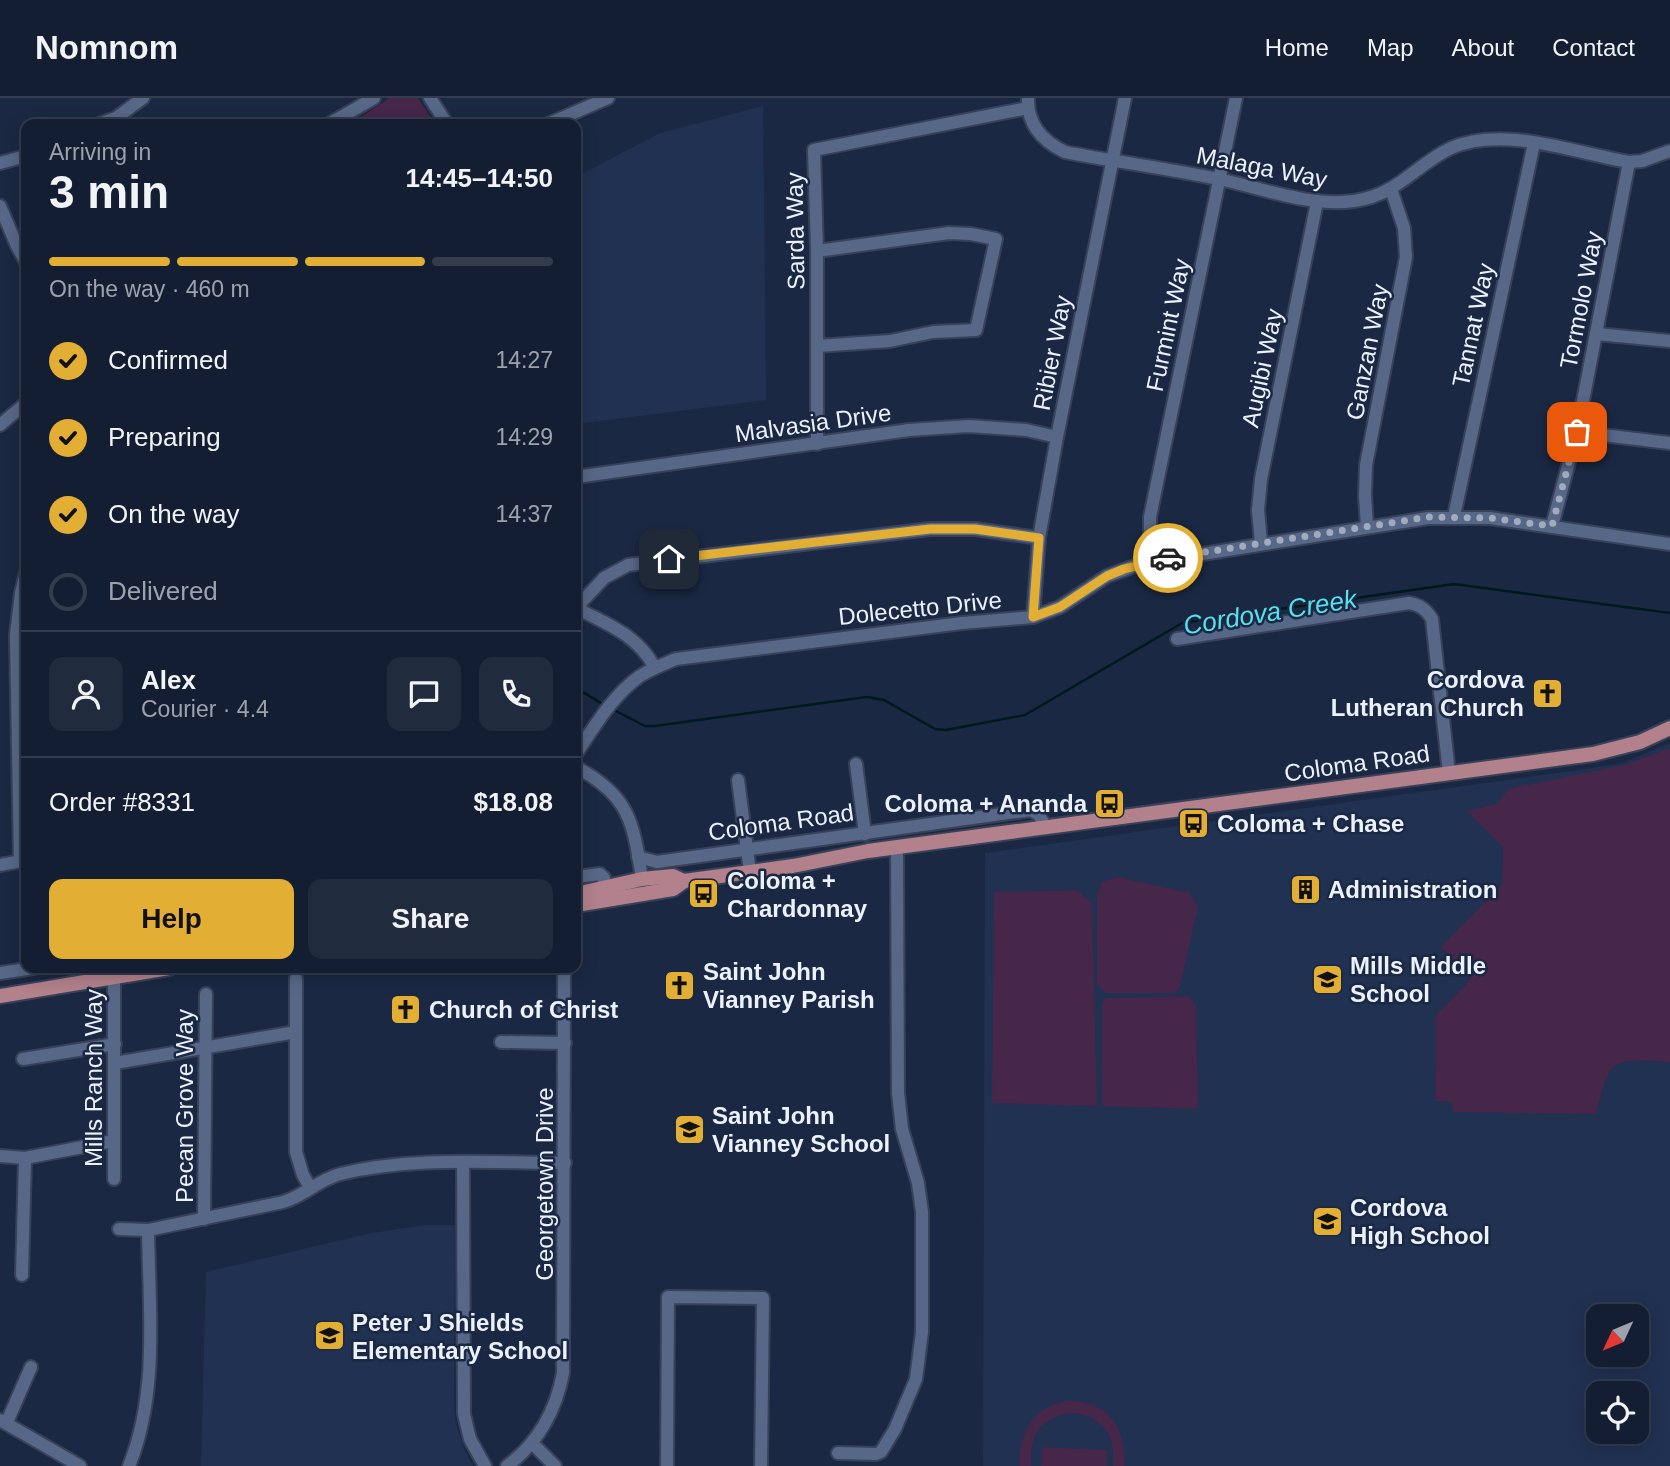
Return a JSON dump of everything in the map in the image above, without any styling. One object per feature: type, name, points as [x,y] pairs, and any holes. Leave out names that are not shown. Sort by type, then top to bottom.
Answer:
[{"type":"main road","name":"Coloma Road","points":[[581,904],[670,890],[684,881],[897,847],[1609,751],[1640,742],[1670,728]]},
{"type":"main road","name":"Coloma Road","points":[[581,893],[642,879],[673,876],[684,881]]},
{"type":"main road","points":[[642,879],[650,886],[670,890]]},
{"type":"main road","points":[[0,996],[138,973]]},
{"type":"street","points":[[120,119],[143,98]]},
{"type":"street","points":[[338,119],[374,98]]},
{"type":"street","points":[[430,98],[444,119]]},
{"type":"street","points":[[560,119],[608,98]]},
{"type":"street","name":"Ribier Way","points":[[1033,617],[1039,538],[1056,437],[1125,98]]},
{"type":"street","name":"Furmint Way","points":[[1156,560],[1150,538],[1150,517],[1236,98]]},
{"type":"street","name":"Malaga Way","points":[[1028,103],[1037,133],[1065,152],[1220,179],[1317,202],[1354,201],[1391,189],[1438,155],[1459,145],[1481,140],[1514,138],[1629,162],[1642,161],[1670,151]]},
{"type":"street","name":"Sarda Way","points":[[817,444],[814,150],[1028,103]]},
{"type":"street","name":"Tannat Way","points":[[1454,516],[1534,143]]},
{"type":"street","points":[[0,163],[21,157]]},
{"type":"street","name":"Tormolo Way","points":[[1552,526],[1577,432],[1629,162]]},
{"type":"street","name":"Ganzan Way","points":[[1367,526],[1366,465],[1406,257],[1404,228],[1391,189]]},
{"type":"street","name":"Augibi Way","points":[[1261,543],[1258,510],[1261,479],[1317,202]]},
{"type":"street","points":[[0,206],[21,253]]},
{"type":"street","points":[[817,251],[940,234],[971,234],[996,239],[976,330],[933,332],[890,341],[817,345]]},
{"type":"street","points":[[1597,334],[1670,341]]},
{"type":"street","points":[[0,425],[21,407]]},
{"type":"street","name":"Malvasia Drive","points":[[581,476],[909,430],[969,426],[1026,430],[1056,437]]},
{"type":"street","points":[[1577,432],[1670,443]]},
{"type":"street","name":"Dolecetto Drive","points":[[581,747],[610,706],[638,678],[655,668],[690,656],[1033,617],[1060,607],[1107,576],[1156,560],[1367,526],[1454,516],[1552,526],[1670,544]]},
{"type":"street","points":[[581,603],[615,570],[641,562],[930,529],[975,529],[1039,538]]},
{"type":"street","points":[[21,593],[16,635],[21,796]]},
{"type":"street","points":[[1177,639],[1416,604],[1432,619],[1449,774]]},
{"type":"street","points":[[581,610],[606,622],[630,638],[644,650],[655,668]]},
{"type":"street","points":[[856,764],[865,834]]},
{"type":"street","points":[[581,770],[599,781],[623,804],[633,830],[642,879]]},
{"type":"street","points":[[738,780],[750,872]]},
{"type":"street","name":"Coloma Road","points":[[638,857],[657,862],[1031,810],[1039,815],[1045,828]]},
{"type":"street","points":[[838,1453],[876,1454],[881,1451],[895,1429],[916,1379],[922,1332],[922,1212],[918,1183],[902,1129],[898,1093],[897,847]]},
{"type":"street","points":[[0,865],[21,860]]},
{"type":"street","points":[[581,876],[600,874],[604,878],[605,889]]},
{"type":"street","points":[[0,973],[21,970]]},
{"type":"street","name":"Georgetown Drive","points":[[507,1466],[532,1443],[550,1415],[563,1373],[564,973]]},
{"type":"street","name":"Mills Ranch Way","points":[[114,977],[114,1179]]},
{"type":"street","points":[[296,979],[296,1152],[310,1187]]},
{"type":"street","name":"Pecan Grove Way","points":[[204,1219],[205,994]]},
{"type":"street","points":[[115,1063],[296,1032]]},
{"type":"street","points":[[501,1042],[565,1043]]},
{"type":"street","points":[[23,1059],[115,1044]]},
{"type":"street","points":[[0,1156],[25,1158],[114,1141]]},
{"type":"street","points":[[22,1275],[25,1158]]},
{"type":"street","points":[[119,1229],[148,1230],[289,1201],[327,1178],[369,1168],[422,1163],[565,1163]]},
{"type":"street","points":[[463,1163],[464,1413],[470,1439],[485,1466]]},
{"type":"street","points":[[129,1466],[139,1436],[148,1385],[148,1230]]},
{"type":"street","points":[[667,1466],[668,1297],[762,1298],[761,1466]]},
{"type":"street","points":[[31,1367],[3,1421],[62,1462],[80,1466]]},
{"type":"street","points":[[532,1443],[555,1466]]},
{"type":"shaded area","points":[[390,98],[418,98],[432,119],[358,119]]},
{"type":"shaded area","points":[[763,106],[766,400],[581,423],[581,174],[660,133]]},
{"type":"shaded area","points":[[1670,743],[1670,1466],[983,1466],[985,853],[1623,763]]},
{"type":"shaded area","points":[[1670,748],[1670,1062],[1636,1061],[1616,1065],[1606,1080],[1596,1114],[1453,1112],[1452,1102],[1435,1101],[1436,1015],[1471,979],[1441,947],[1502,885],[1503,847],[1467,811],[1497,804],[1508,789],[1624,765]]},
{"type":"shaded area","points":[[1118,877],[1189,893],[1198,906],[1180,986],[1175,993],[1106,993],[1097,985],[1097,896],[1101,882]]},
{"type":"shaded area","points":[[1077,890],[1092,904],[1097,1106],[992,1103],[994,892]]},
{"type":"shaded area","points":[[1189,996],[1196,1005],[1198,1109],[1102,1106],[1102,1003],[1105,998]]},
{"type":"shaded area","name":"Peter J Shields Elementary School","points":[[423,1225],[455,1225],[454,1401],[456,1424],[473,1466],[201,1466],[206,1272],[367,1234]]},
{"type":"shaded area","points":[[1065,1401],[1092,1405],[1111,1418],[1122,1439],[1125,1466],[1113,1466],[1111,1442],[1101,1424],[1081,1414],[1070,1414],[1048,1421],[1040,1429],[1033,1442],[1031,1466],[1019,1466],[1022,1443],[1030,1424],[1044,1410]]},
{"type":"shaded area","points":[[1042,1447],[1107,1450],[1107,1466],[1041,1466]]},
{"type":"waterway","name":"Cordova Creek","points":[[612,709],[645,726],[655,726],[867,697],[884,700],[935,729],[946,730],[1025,715],[1182,623],[1454,584],[1670,613]]},
{"type":"waterway","name":"Cordova Creek","points":[[581,691],[606,706]]},
{"type":"way so far","points":[[1168,558],[1428,517],[1466,516],[1552,526],[1577,432]]},
{"type":"place","name":"Cordova Lutheran Church","points":[[1547,693]]},
{"type":"place","name":"Coloma + Ananda","points":[[1110,803]]},
{"type":"place","name":"Coloma + Chase","points":[[1194,823]]},
{"type":"place","name":"Administration","points":[[1305,889]]},
{"type":"place","name":"Coloma + Chardonnay","points":[[704,894]]},
{"type":"place","name":"Mills Middle School","points":[[1327,979]]},
{"type":"place","name":"Saint John Vianney Parish","points":[[680,985]]},
{"type":"place","name":"Church of Christ","points":[[406,1009]]},
{"type":"place","name":"Saint John Vianney School","points":[[689,1129]]},
{"type":"place","name":"Cordova High School","points":[[1327,1221]]},
{"type":"place","name":"Peter J Shields Elementary School","points":[[329,1336]]},
{"type":"route","points":[[669,559],[930,529],[998,531],[1039,538],[1033,617],[1060,607],[1107,576],[1140,564],[1168,558]]}]
